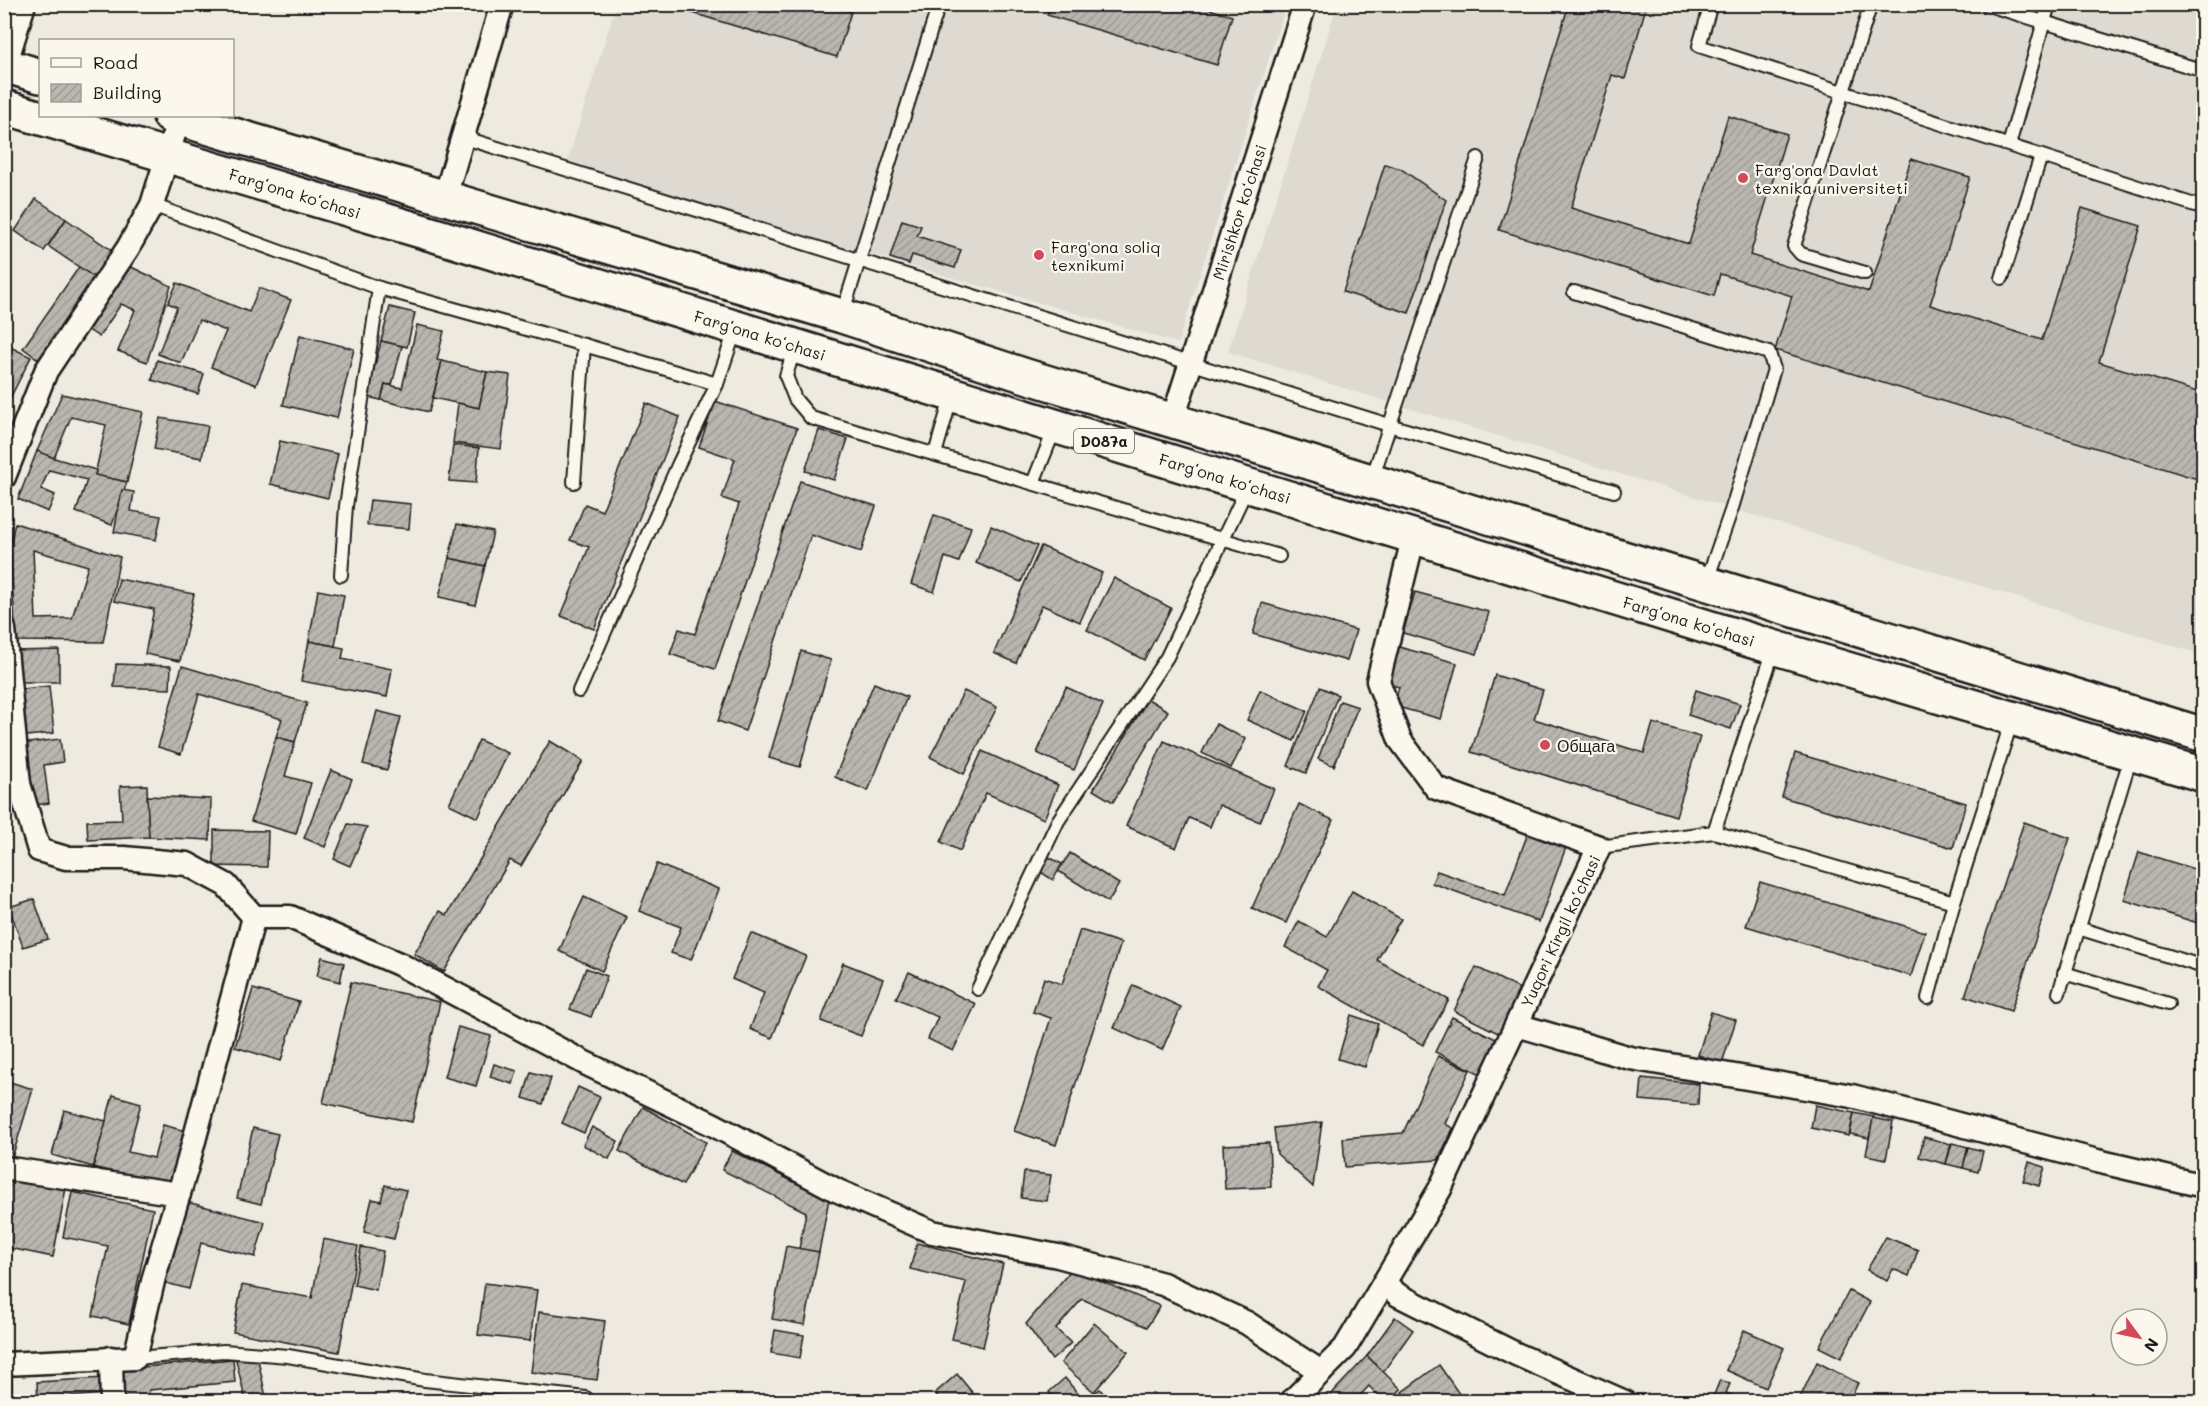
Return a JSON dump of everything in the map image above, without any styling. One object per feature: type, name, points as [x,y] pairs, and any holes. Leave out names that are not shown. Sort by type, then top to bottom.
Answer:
[{"type":"main road","points":[[5,66],[39,76]]},
{"type":"main road","name":"Fargʻona koʻchasi","points":[[4,106],[39,116]]},
{"type":"main road","name":"Fargʻona koʻchasi","points":[[41,117],[1775,647],[2204,775]]},
{"type":"main road","name":"D087a","points":[[174,117],[842,316],[1026,376],[2204,735]]},
{"type":"main road","points":[[1015,413],[1026,376]]},
{"type":"street","points":[[5,66],[24,4]]},
{"type":"street","points":[[445,197],[502,4]]},
{"type":"street","name":"Mirishkor koʻchasi","points":[[1173,419],[1305,4]]},
{"type":"street","points":[[4,477],[46,370],[128,248],[152,205],[167,154],[174,117]]},
{"type":"street","name":"Yuqori Kirgil koʻchasi","points":[[1291,1401],[1345,1347],[1440,1189],[1599,847],[1436,788],[1400,740],[1378,681],[1414,535]]},
{"type":"street","points":[[4,629],[12,786],[39,850],[66,858],[124,858],[187,864],[226,885],[254,917],[290,917],[399,964],[585,1063],[714,1125],[837,1190],[932,1232],[1058,1256],[1163,1284],[1247,1323],[1321,1372]]},
{"type":"street","points":[[4,1364],[135,1358],[154,1276],[179,1194],[254,917]]},
{"type":"street","points":[[1517,1024],[1630,1058],[1852,1096],[2097,1161],[2204,1186]]},
{"type":"street","points":[[4,1168],[179,1194]]},
{"type":"street","points":[[1384,1283],[1398,1295],[1516,1354],[1625,1401]]},
{"type":"street","points":[[111,1359],[112,1401]]},
{"type":"lane","points":[[842,316],[939,4]]},
{"type":"lane","points":[[1712,4],[1699,46],[2204,208]]},
{"type":"lane","points":[[1865,273],[1801,254],[1794,246],[1871,4]]},
{"type":"lane","points":[[1985,4],[2204,71]]},
{"type":"lane","points":[[2008,145],[2049,4]]},
{"type":"lane","points":[[462,137],[1389,425],[1614,491]]},
{"type":"lane","points":[[2002,278],[2041,156]]},
{"type":"lane","points":[[1372,480],[1478,158]]},
{"type":"lane","points":[[152,205],[379,288],[717,384]]},
{"type":"lane","points":[[341,574],[346,506],[379,288]]},
{"type":"lane","points":[[1574,292],[1769,353],[1774,369],[1732,508],[1706,584]]},
{"type":"lane","points":[[579,691],[717,384],[736,328]]},
{"type":"lane","points":[[574,482],[584,345]]},
{"type":"lane","points":[[795,346],[786,376],[795,399],[811,418],[1279,556]]},
{"type":"lane","points":[[935,454],[952,394]]},
{"type":"lane","points":[[1033,483],[1056,426]]},
{"type":"lane","points":[[978,989],[1058,821],[1167,657],[1249,485]]},
{"type":"lane","points":[[1714,832],[1775,647]]},
{"type":"lane","points":[[1928,998],[1954,902],[2012,719]]},
{"type":"lane","points":[[2059,993],[2132,753]]},
{"type":"lane","points":[[1599,847],[1714,832],[1954,902]]},
{"type":"lane","points":[[2078,928],[2204,967]]},
{"type":"lane","points":[[2064,973],[2168,1004]]},
{"type":"lane","points":[[135,1358],[224,1351],[288,1356],[425,1380],[586,1398]]},
{"type":"shaded area","name":"Farg'ona soliq texnikumi","points":[[616,5],[1286,5],[1178,343],[566,166]]},
{"type":"shaded area","name":"Farg'ona Davlat texnika universiteti","points":[[1337,5],[2203,5],[2203,655],[1228,352]]},
{"type":"building","points":[[663,4],[827,4],[851,12],[837,57]]},
{"type":"building","points":[[1050,4],[1193,4],[1232,16],[1217,65],[1047,15]]},
{"type":"building","points":[[1569,4],[1647,4],[1625,79],[1612,75],[1571,208],[1689,244],[1728,116],[1787,134],[1750,255],[1869,292],[1911,159],[1970,177],[1930,305],[2042,340],[2082,208],[2141,226],[2099,362],[2204,394],[2204,481],[1775,350],[1792,296],[1720,274],[1714,296],[1499,230]]},
{"type":"building","points":[[1385,164],[1401,169],[1446,200],[1409,313],[1343,292]]},
{"type":"building","points":[[36,199],[66,219],[44,251],[15,231]]},
{"type":"building","points":[[66,219],[117,254],[98,280],[48,246]]},
{"type":"building","points":[[902,220],[921,226],[917,236],[961,250],[955,268],[912,255],[909,264],[890,258]]},
{"type":"building","points":[[125,264],[171,286],[147,362],[118,351],[135,310],[121,304],[99,337],[84,327]]},
{"type":"building","points":[[79,267],[98,280],[42,362],[23,348]]},
{"type":"building","points":[[177,283],[249,312],[259,288],[291,300],[256,385],[211,367],[226,331],[199,320],[181,363],[158,354],[177,307],[168,303]]},
{"type":"building","points":[[390,307],[415,313],[407,347],[381,341]]},
{"type":"building","points":[[417,325],[444,331],[437,360],[442,361],[429,412],[381,400],[385,384],[402,388]]},
{"type":"building","points":[[300,335],[354,349],[337,418],[283,405]]},
{"type":"building","points":[[381,341],[402,346],[392,385],[385,384],[381,400],[367,397]]},
{"type":"building","points":[[4,344],[31,357],[4,410]]},
{"type":"building","points":[[157,360],[204,374],[198,394],[152,380]]},
{"type":"building","points":[[442,361],[487,372],[479,408],[433,398]]},
{"type":"building","points":[[487,372],[510,375],[501,449],[453,443],[458,403],[479,408]]},
{"type":"building","points":[[62,394],[143,412],[127,482],[95,475],[106,425],[71,417],[54,458],[37,451]]},
{"type":"building","points":[[715,401],[797,428],[715,669],[670,654],[679,629],[695,634],[739,504],[722,498],[735,459],[699,447]]},
{"type":"building","points":[[646,403],[680,417],[594,629],[561,616],[589,547],[570,540],[585,504],[602,511]]},
{"type":"building","points":[[160,418],[208,426],[202,458],[154,449]]},
{"type":"building","points":[[819,430],[848,439],[834,480],[805,471]]},
{"type":"building","points":[[280,441],[338,454],[328,498],[270,484]]},
{"type":"building","points":[[453,445],[479,448],[476,483],[449,481]]},
{"type":"building","points":[[37,451],[96,470],[95,475],[127,482],[112,525],[76,512],[87,480],[49,470],[41,489],[55,495],[48,512],[18,499]]},
{"type":"building","points":[[800,481],[876,506],[861,552],[811,535],[745,731],[718,721]]},
{"type":"building","points":[[122,490],[134,492],[131,511],[161,516],[156,540],[114,532]]},
{"type":"building","points":[[370,500],[411,504],[409,529],[367,525]]},
{"type":"building","points":[[934,515],[971,527],[959,562],[945,557],[934,592],[911,584]]},
{"type":"building","points":[[15,523],[120,557],[103,642],[16,641],[10,544]],"holes":[[[33,550],[88,566],[72,618],[36,619]]]},
{"type":"building","points":[[457,524],[493,532],[485,566],[449,558]]},
{"type":"building","points":[[991,526],[1037,546],[1021,582],[976,563]]},
{"type":"building","points":[[1041,546],[1102,573],[1080,622],[1042,605],[1016,663],[994,653]]},
{"type":"building","points":[[449,558],[485,566],[475,605],[439,597]]},
{"type":"building","points":[[1114,578],[1171,608],[1144,660],[1087,630]]},
{"type":"building","points":[[119,579],[194,594],[180,661],[145,654],[154,609],[114,601]]},
{"type":"building","points":[[318,590],[344,595],[335,646],[309,641]]},
{"type":"building","points":[[1415,592],[1489,612],[1477,654],[1403,633]]},
{"type":"building","points":[[1262,603],[1356,630],[1347,661],[1253,634]]},
{"type":"building","points":[[309,641],[344,648],[342,659],[392,669],[387,697],[301,681]]},
{"type":"building","points":[[1399,647],[1457,663],[1441,719],[1394,706],[1399,687],[1389,684]]},
{"type":"building","points":[[59,650],[59,682],[13,682],[12,651]]},
{"type":"building","points":[[801,651],[831,660],[800,767],[769,758]]},
{"type":"building","points":[[116,664],[171,666],[170,689],[114,687]]},
{"type":"building","points":[[182,666],[307,703],[295,742],[276,737],[282,719],[199,694],[181,754],[158,747]]},
{"type":"building","name":"Общага","points":[[1495,675],[1543,690],[1534,719],[1644,753],[1653,723],[1700,737],[1676,816],[1471,752]]},
{"type":"building","points":[[874,683],[907,697],[868,791],[835,777]]},
{"type":"building","points":[[49,686],[54,733],[18,737],[13,690]]},
{"type":"building","points":[[1066,687],[1103,704],[1074,770],[1037,753]]},
{"type":"building","points":[[1320,687],[1338,695],[1306,773],[1288,766]]},
{"type":"building","points":[[1260,690],[1307,711],[1294,741],[1247,720]]},
{"type":"building","points":[[1696,690],[1740,704],[1731,729],[1688,715]]},
{"type":"building","points":[[964,691],[997,707],[964,774],[930,757]]},
{"type":"building","points":[[1148,699],[1168,711],[1113,802],[1093,790]]},
{"type":"building","points":[[1340,701],[1358,707],[1334,766],[1318,759]]},
{"type":"building","points":[[377,711],[401,717],[387,770],[363,764]]},
{"type":"building","points":[[1216,724],[1246,739],[1231,768],[1202,753]]},
{"type":"building","points":[[276,737],[295,742],[285,776],[311,783],[296,834],[251,821]]},
{"type":"building","points":[[60,739],[63,762],[44,765],[49,803],[29,806],[21,744]]},
{"type":"building","points":[[479,740],[508,753],[478,818],[449,804]]},
{"type":"building","points":[[550,741],[583,761],[521,866],[510,860],[444,972],[414,954],[440,911],[447,915]]},
{"type":"building","points":[[1164,741],[1274,789],[1260,822],[1219,805],[1210,827],[1189,818],[1176,848],[1126,826]]},
{"type":"building","points":[[982,751],[1058,785],[1044,819],[986,793],[960,851],[941,842]]},
{"type":"building","points":[[1795,753],[1966,803],[1953,848],[1782,797]]},
{"type":"building","points":[[331,770],[352,779],[325,847],[304,838]]},
{"type":"building","points":[[147,785],[149,837],[88,840],[87,821],[122,820],[120,786]]},
{"type":"building","points":[[147,796],[211,799],[210,840],[149,837]]},
{"type":"building","points":[[1299,804],[1333,820],[1286,923],[1252,908]]},
{"type":"building","points":[[2024,822],[2070,838],[2011,1011],[1965,996]]},
{"type":"building","points":[[348,824],[367,827],[350,866],[334,859]]},
{"type":"building","points":[[214,830],[268,831],[267,867],[214,866]]},
{"type":"building","points":[[1528,833],[1566,847],[1539,922],[1432,883],[1437,871],[1505,895]]},
{"type":"building","points":[[2139,852],[2204,872],[2204,925],[2124,900]]},
{"type":"building","points":[[1070,853],[1119,884],[1108,902],[1058,871]]},
{"type":"building","points":[[1047,856],[1062,864],[1053,880],[1039,871]]},
{"type":"building","points":[[657,864],[719,889],[691,960],[671,953],[681,927],[639,911]]},
{"type":"building","points":[[1760,882],[1925,932],[1911,976],[1746,926]]},
{"type":"building","points":[[1352,891],[1401,919],[1377,960],[1449,1000],[1423,1045],[1318,986],[1327,970],[1285,947],[1299,921],[1327,937]]},
{"type":"building","points":[[584,897],[627,917],[602,971],[559,951]]},
{"type":"building","points":[[34,899],[48,939],[23,947],[9,907]]},
{"type":"building","points":[[1080,930],[1121,943],[1056,1145],[1014,1131],[1051,1018],[1033,1012],[1044,978],[1062,984]]},
{"type":"building","points":[[751,933],[806,956],[772,1038],[750,1029],[764,993],[732,979]]},
{"type":"building","points":[[322,957],[344,963],[340,982],[317,976]]},
{"type":"building","points":[[843,963],[883,979],[861,1036],[821,1021]]},
{"type":"building","points":[[1476,967],[1528,993],[1506,1037],[1454,1011]]},
{"type":"building","points":[[586,968],[607,976],[591,1017],[570,1009]]},
{"type":"building","points":[[909,972],[976,1004],[953,1051],[928,1039],[938,1017],[896,998]]},
{"type":"building","points":[[351,982],[440,1002],[412,1122],[323,1103]]},
{"type":"building","points":[[1133,985],[1181,1007],[1162,1050],[1114,1028]]},
{"type":"building","points":[[253,989],[299,1002],[281,1061],[235,1047]]},
{"type":"building","points":[[1711,1012],[1736,1020],[1722,1063],[1698,1055]]},
{"type":"building","points":[[1351,1015],[1378,1024],[1365,1067],[1338,1059]]},
{"type":"building","points":[[1452,1017],[1504,1043],[1487,1077],[1435,1052]]},
{"type":"building","points":[[458,1027],[491,1036],[476,1086],[444,1077]]},
{"type":"building","points":[[1438,1056],[1470,1070],[1445,1124],[1453,1128],[1438,1160],[1345,1167],[1343,1138],[1403,1133]]},
{"type":"building","points":[[494,1064],[517,1071],[513,1084],[490,1077]]},
{"type":"building","points":[[531,1072],[551,1078],[543,1104],[523,1098]]},
{"type":"building","points":[[1642,1078],[1699,1084],[1698,1105],[1640,1100]]},
{"type":"building","points":[[10,1082],[33,1089],[12,1158],[4,1155],[4,1101]]},
{"type":"building","points":[[578,1087],[600,1097],[584,1133],[562,1123]]},
{"type":"building","points":[[113,1095],[141,1103],[128,1152],[154,1158],[163,1125],[189,1132],[173,1188],[93,1167]]},
{"type":"building","points":[[1815,1105],[1854,1113],[1849,1136],[1811,1128]]},
{"type":"building","points":[[643,1107],[706,1142],[683,1185],[619,1151]]},
{"type":"building","points":[[64,1110],[106,1121],[93,1167],[52,1155]]},
{"type":"building","points":[[1854,1113],[1874,1117],[1869,1138],[1850,1134]]},
{"type":"building","points":[[1873,1118],[1893,1122],[1886,1159],[1866,1155]]},
{"type":"building","points":[[1322,1122],[1313,1187],[1277,1154],[1274,1128]]},
{"type":"building","points":[[592,1127],[618,1141],[609,1159],[583,1145]]},
{"type":"building","points":[[253,1128],[278,1134],[261,1204],[237,1198]]},
{"type":"building","points":[[1924,1137],[1951,1144],[1946,1164],[1919,1157]]},
{"type":"building","points":[[1269,1143],[1271,1187],[1225,1189],[1223,1145]]},
{"type":"building","points":[[1952,1143],[1968,1147],[1963,1168],[1946,1164]]},
{"type":"building","points":[[1968,1147],[1983,1151],[1978,1172],[1963,1168]]},
{"type":"building","points":[[732,1151],[829,1199],[819,1252],[799,1249],[806,1212],[722,1170]]},
{"type":"building","points":[[2029,1162],[2045,1167],[2039,1186],[2023,1181]]},
{"type":"building","points":[[1024,1172],[1051,1175],[1047,1201],[1021,1198]]},
{"type":"building","points":[[4,1176],[66,1188],[53,1257],[4,1247]]},
{"type":"building","points":[[385,1185],[406,1190],[394,1239],[364,1232],[372,1199],[381,1201]]},
{"type":"building","points":[[72,1192],[153,1209],[129,1324],[93,1316],[108,1246],[63,1237]]},
{"type":"building","points":[[183,1201],[265,1222],[255,1257],[201,1243],[189,1289],[162,1282]]},
{"type":"building","points":[[1886,1237],[1918,1250],[1909,1276],[1893,1269],[1887,1281],[1867,1270]]},
{"type":"building","points":[[323,1239],[358,1246],[339,1352],[233,1332],[242,1285],[312,1298]]},
{"type":"building","points":[[917,1243],[1003,1264],[983,1347],[952,1339],[966,1282],[910,1269]]},
{"type":"building","points":[[786,1246],[819,1252],[805,1325],[772,1319]]},
{"type":"building","points":[[361,1247],[383,1251],[376,1290],[354,1285]]},
{"type":"building","points":[[1072,1269],[1160,1306],[1147,1327],[1082,1299],[1056,1329],[1071,1343],[1052,1360],[1026,1324]]},
{"type":"building","points":[[485,1283],[537,1290],[530,1341],[478,1335]]},
{"type":"building","points":[[1849,1291],[1870,1302],[1841,1358],[1819,1347]]},
{"type":"building","points":[[539,1312],[605,1321],[597,1380],[531,1372]]},
{"type":"building","points":[[1395,1317],[1413,1330],[1383,1372],[1367,1356]]},
{"type":"building","points":[[1094,1323],[1128,1352],[1094,1392],[1061,1363]]},
{"type":"building","points":[[775,1330],[804,1335],[800,1358],[771,1353]]},
{"type":"building","points":[[1744,1330],[1784,1348],[1766,1388],[1726,1370]]},
{"type":"building","points":[[257,1355],[267,1402],[246,1402],[236,1360]]},
{"type":"building","points":[[1367,1356],[1401,1389],[1389,1402],[1384,1402],[1369,1386],[1354,1402],[1324,1402]]},
{"type":"building","points":[[233,1359],[235,1382],[149,1390],[150,1402],[122,1402],[120,1369]]},
{"type":"building","points":[[1817,1362],[1858,1383],[1849,1402],[1798,1402]]},
{"type":"building","points":[[1439,1365],[1462,1398],[1457,1402],[1409,1402],[1402,1392]]},
{"type":"building","points":[[957,1374],[980,1402],[942,1402],[935,1393]]},
{"type":"building","points":[[104,1378],[105,1394],[66,1397],[67,1402],[38,1402],[37,1382]]},
{"type":"building","points":[[1065,1378],[1084,1402],[1057,1402],[1049,1392]]},
{"type":"building","points":[[4,1379],[12,1379],[12,1402],[4,1402]]},
{"type":"building","points":[[1720,1380],[1730,1384],[1726,1393],[1747,1402],[1711,1402]]},
{"type":"building","points":[[1100,1389],[1110,1402],[1084,1401]]},
{"type":"place","name":"Farg'ona Davlat texnika universiteti","points":[[1743,178]]},
{"type":"place","name":"Farg'ona soliq texnikumi","points":[[1039,255]]},
{"type":"place","name":"Общага","points":[[1545,745]]}]
